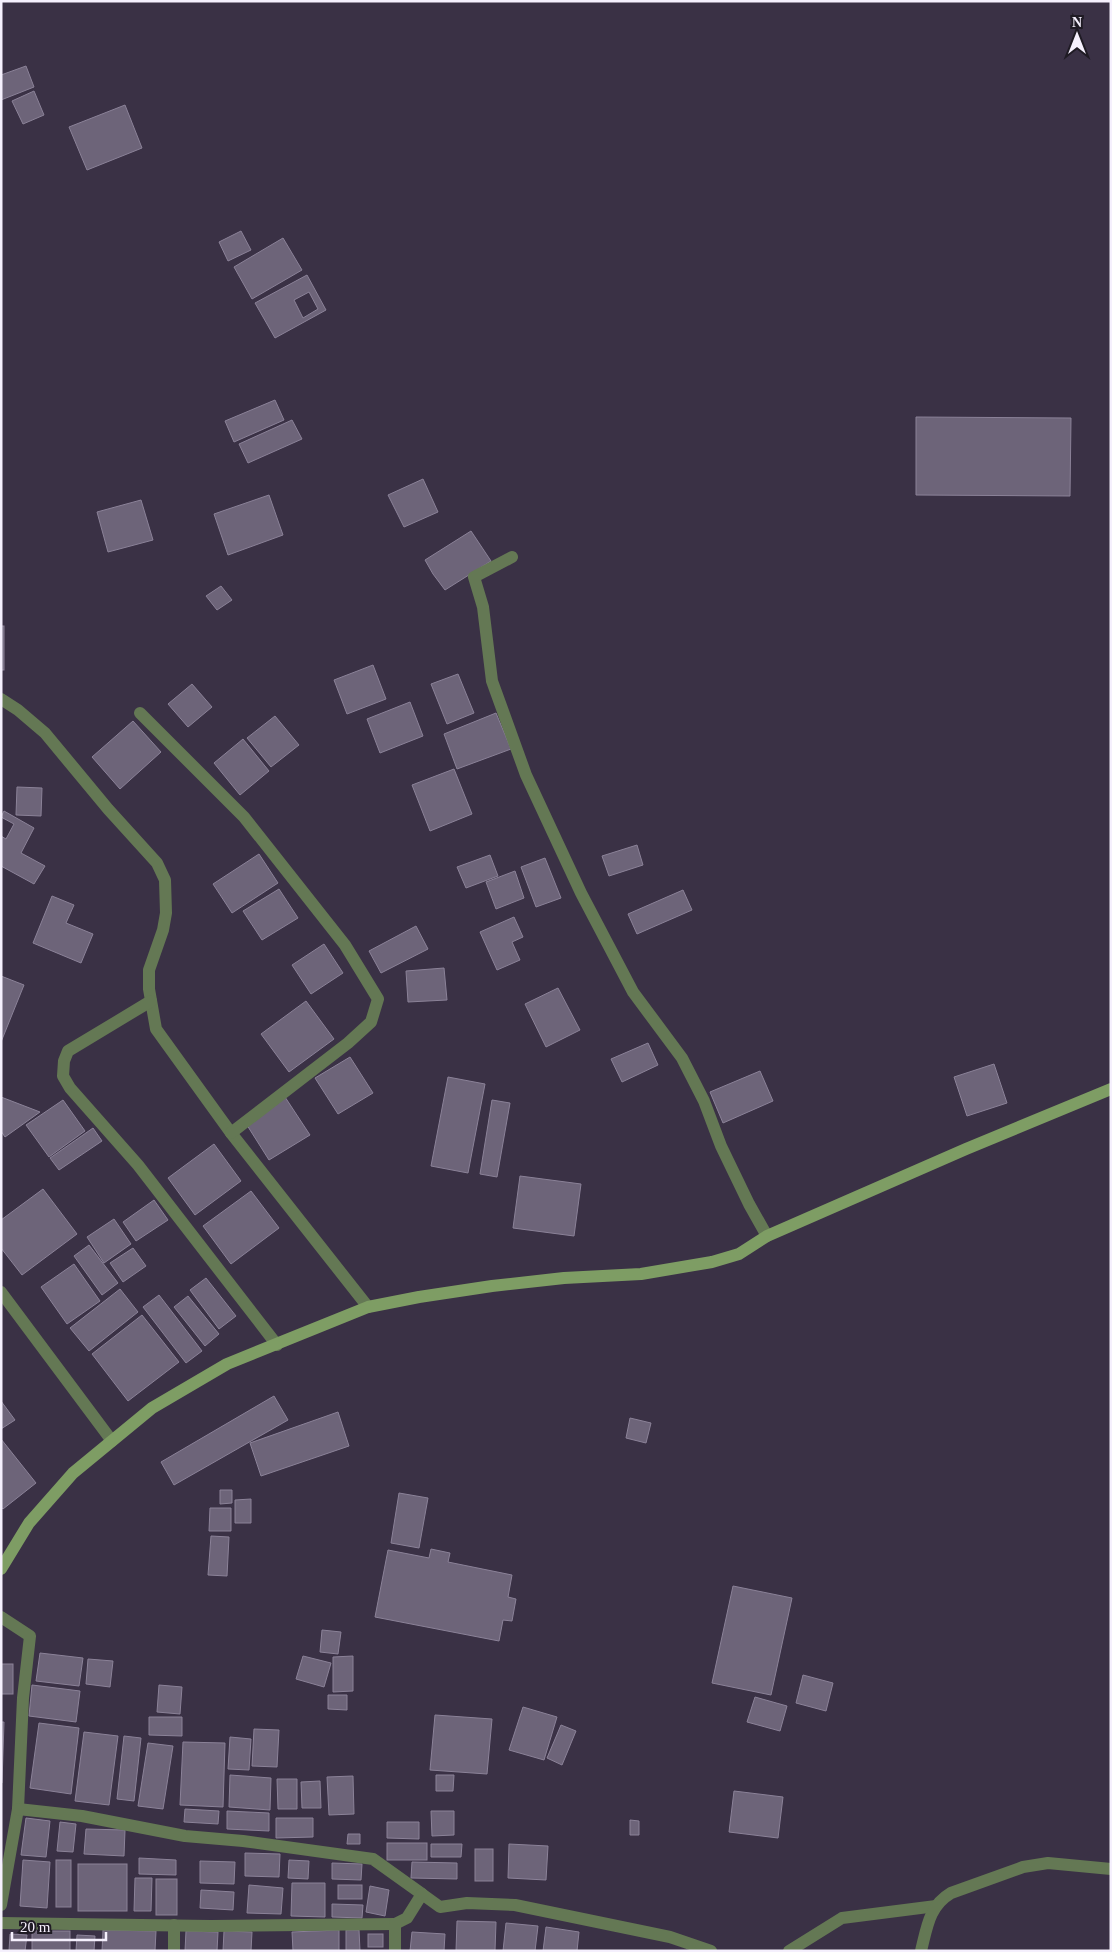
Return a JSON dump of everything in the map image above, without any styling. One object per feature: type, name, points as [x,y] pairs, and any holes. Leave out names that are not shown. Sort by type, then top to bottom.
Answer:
[{"type":"main road","points":[[1,1569],[28,1523],[73,1473],[152,1408],[227,1364],[368,1307],[492,1286],[564,1278],[641,1274],[712,1262],[739,1254],[766,1236],[966,1149],[1111,1089]]},
{"type":"street","points":[[512,557],[474,577],[483,607],[492,681],[523,767],[581,893],[633,992],[682,1058],[704,1101],[721,1146],[766,1236]]},
{"type":"street","points":[[1,699],[18,710],[45,733],[162,871],[165,880],[166,913],[163,930],[149,970],[151,1001],[156,1029],[231,1133],[368,1307]]},
{"type":"street","points":[[140,713],[244,817],[345,945],[378,999],[371,1022],[366,1028],[231,1133]]},
{"type":"street","points":[[151,1001],[68,1052],[64,1061],[63,1076],[85,1105],[138,1165],[277,1345]]},
{"type":"street","points":[[1,1292],[112,1441]]},
{"type":"street","points":[[1,1617],[30,1636],[23,1698],[18,1809],[1,1905]]},
{"type":"street","points":[[18,1809],[82,1816],[185,1836],[252,1842],[373,1859],[440,1907],[467,1903],[515,1905],[670,1937],[711,1951]]},
{"type":"street","points":[[920,1951],[936,1906],[940,1900],[951,1893],[1023,1867],[1048,1863],[1111,1869]]},
{"type":"street","points":[[1,1923],[174,1925],[395,1924],[407,1918],[422,1894]]},
{"type":"street","points":[[789,1951],[842,1918],[936,1906]]},
{"type":"street","points":[[395,1924],[395,1951]]},
{"type":"street","points":[[174,1925],[174,1951]]},
{"type":"building","points":[[26,66],[34,87],[1,100],[1,75]]},
{"type":"building","points":[[34,91],[44,115],[23,124],[12,101]]},
{"type":"building","points":[[125,105],[142,148],[87,170],[69,127]]},
{"type":"building","points":[[241,231],[251,250],[228,261],[219,242]]},
{"type":"building","points":[[283,238],[302,270],[252,299],[234,267]]},
{"type":"building","points":[[307,275],[326,310],[275,338],[255,303]],"holes":[[[309,292],[318,309],[303,318],[294,300]]]},
{"type":"building","points":[[275,400],[284,420],[234,442],[225,421]]},
{"type":"building","points":[[916,417],[1071,418],[1070,496],[916,495]]},
{"type":"building","points":[[292,420],[302,439],[248,463],[239,444]]},
{"type":"building","points":[[423,479],[438,512],[404,527],[388,495]]},
{"type":"building","points":[[269,495],[283,535],[228,555],[214,514]]},
{"type":"building","points":[[141,500],[153,540],[108,552],[97,512]]},
{"type":"building","points":[[471,531],[491,561],[445,590],[425,560]]},
{"type":"building","points":[[221,586],[232,600],[217,610],[206,596]]},
{"type":"building","points":[[1,626],[4,626],[4,670],[1,670]]},
{"type":"building","points":[[373,665],[386,699],[347,714],[334,680]]},
{"type":"building","points":[[458,674],[474,713],[447,724],[431,684]]},
{"type":"building","points":[[192,684],[212,707],[188,727],[168,704]]},
{"type":"building","points":[[410,702],[423,736],[380,753],[367,719]]},
{"type":"building","points":[[496,713],[511,749],[457,769],[444,734]]},
{"type":"building","points":[[275,716],[299,745],[271,767],[247,738]]},
{"type":"building","points":[[133,721],[161,752],[120,789],[92,757]]},
{"type":"building","points":[[243,739],[269,771],[240,795],[214,763]]},
{"type":"building","points":[[454,769],[472,814],[430,831],[412,785]]},
{"type":"building","points":[[17,787],[42,788],[41,816],[16,815]]},
{"type":"building","points":[[4,811],[34,828],[21,853],[45,866],[34,884],[1,866],[1,836],[6,839],[14,824],[1,817]]},
{"type":"building","points":[[637,845],[643,865],[609,876],[602,856]]},
{"type":"building","points":[[259,854],[278,883],[232,913],[213,884]]},
{"type":"building","points":[[490,855],[498,876],[466,888],[457,867]]},
{"type":"building","points":[[545,858],[561,898],[536,907],[521,867]]},
{"type":"building","points":[[515,871],[524,898],[496,909],[486,882]]},
{"type":"building","points":[[279,889],[298,918],[262,940],[243,911]]},
{"type":"building","points":[[683,890],[692,910],[637,934],[628,914]]},
{"type":"building","points":[[52,896],[74,905],[66,923],[93,934],[81,963],[33,943]]},
{"type":"building","points":[[514,917],[523,937],[512,942],[520,960],[497,970],[480,932]]},
{"type":"building","points":[[416,926],[428,949],[381,973],[369,951]]},
{"type":"building","points":[[324,944],[343,973],[311,994],[292,965]]},
{"type":"building","points":[[444,968],[447,1000],[408,1002],[406,971]]},
{"type":"building","points":[[1,976],[24,985],[1,1042]]},
{"type":"building","points":[[558,988],[580,1030],[546,1047],[525,1004]]},
{"type":"building","points":[[306,1001],[334,1039],[289,1072],[261,1034]]},
{"type":"building","points":[[648,1043],[658,1065],[622,1082],[611,1059]]},
{"type":"building","points":[[350,1057],[373,1093],[338,1114],[315,1078]]},
{"type":"building","points":[[994,1064],[1007,1103],[967,1116],[954,1077]]},
{"type":"building","points":[[760,1071],[773,1101],[723,1123],[710,1092]]},
{"type":"building","points":[[448,1077],[485,1084],[468,1173],[431,1166]]},
{"type":"building","points":[[1,1097],[40,1112],[5,1137],[1,1131]]},
{"type":"building","points":[[285,1097],[310,1135],[269,1160],[245,1122]]},
{"type":"building","points":[[63,1100],[85,1131],[49,1157],[26,1125]]},
{"type":"building","points":[[492,1100],[510,1103],[497,1177],[480,1174]]},
{"type":"building","points":[[93,1128],[102,1141],[59,1170],[50,1158]]},
{"type":"building","points":[[214,1144],[241,1181],[195,1215],[168,1178]]},
{"type":"building","points":[[520,1176],[581,1184],[574,1236],[513,1228]]},
{"type":"building","points":[[43,1189],[77,1234],[22,1275],[1,1248],[1,1220]]},
{"type":"building","points":[[251,1191],[279,1228],[231,1264],[203,1226]]},
{"type":"building","points":[[154,1200],[168,1220],[136,1241],[123,1222]]},
{"type":"building","points":[[114,1219],[131,1244],[104,1263],[87,1237]]},
{"type":"building","points":[[89,1245],[118,1283],[102,1295],[74,1256]]},
{"type":"building","points":[[133,1248],[146,1266],[123,1282],[110,1263]]},
{"type":"building","points":[[74,1264],[100,1301],[67,1324],[41,1287]]},
{"type":"building","points":[[206,1278],[236,1316],[219,1329],[190,1290]]},
{"type":"building","points":[[120,1289],[138,1312],[89,1351],[70,1328]]},
{"type":"building","points":[[159,1295],[202,1351],[186,1363],[143,1307]]},
{"type":"building","points":[[188,1296],[219,1334],[205,1346],[174,1307]]},
{"type":"building","points":[[142,1315],[179,1362],[128,1401],[92,1354]]},
{"type":"building","points":[[274,1396],[288,1420],[174,1485],[161,1462]]},
{"type":"building","points":[[1,1401],[15,1420],[1,1429]]},
{"type":"building","points":[[338,1412],[349,1446],[261,1476],[250,1443]]},
{"type":"building","points":[[630,1418],[651,1423],[646,1443],[626,1438]]},
{"type":"building","points":[[1,1439],[36,1483],[3,1509],[1,1507]]},
{"type":"building","points":[[220,1490],[232,1490],[232,1503],[220,1504]]},
{"type":"building","points":[[399,1493],[428,1498],[419,1548],[391,1543]]},
{"type":"building","points":[[251,1499],[251,1523],[235,1523],[235,1500]]},
{"type":"building","points":[[210,1508],[231,1508],[231,1531],[209,1531]]},
{"type":"building","points":[[211,1536],[229,1537],[227,1576],[208,1575]]},
{"type":"building","points":[[431,1549],[450,1553],[448,1562],[512,1575],[508,1597],[516,1599],[512,1621],[503,1620],[499,1641],[375,1617],[388,1550],[429,1558]]},
{"type":"building","points":[[733,1586],[792,1598],[771,1695],[712,1683]]},
{"type":"building","points":[[322,1630],[341,1632],[338,1654],[320,1652]]},
{"type":"building","points":[[40,1653],[83,1658],[79,1686],[36,1681]]},
{"type":"building","points":[[303,1656],[331,1663],[324,1687],[296,1679]]},
{"type":"building","points":[[353,1656],[353,1691],[333,1692],[333,1657]]},
{"type":"building","points":[[88,1659],[113,1661],[110,1687],[86,1684]]},
{"type":"building","points":[[1,1664],[13,1664],[13,1694],[1,1694]]},
{"type":"building","points":[[803,1675],[833,1683],[826,1711],[796,1703]]},
{"type":"building","points":[[32,1685],[80,1691],[76,1722],[29,1716]]},
{"type":"building","points":[[159,1685],[182,1687],[180,1714],[157,1712]]},
{"type":"building","points":[[328,1695],[347,1695],[347,1710],[328,1709]]},
{"type":"building","points":[[755,1697],[787,1706],[780,1731],[747,1722]]},
{"type":"building","points":[[523,1707],[557,1717],[544,1760],[509,1750]]},
{"type":"building","points":[[435,1715],[492,1719],[487,1774],[430,1770]]},
{"type":"building","points":[[149,1717],[182,1717],[182,1736],[149,1735]]},
{"type":"building","points":[[1,1722],[4,1722],[2,1783],[1,1783]]},
{"type":"building","points":[[39,1723],[79,1728],[71,1794],[30,1788]]},
{"type":"building","points":[[561,1725],[576,1731],[562,1765],[547,1758]]},
{"type":"building","points":[[254,1729],[279,1730],[277,1767],[252,1766]]},
{"type":"building","points":[[84,1732],[118,1736],[109,1805],[75,1801]]},
{"type":"building","points":[[124,1736],[141,1738],[134,1801],[117,1799]]},
{"type":"building","points":[[230,1737],[251,1739],[249,1770],[228,1769]]},
{"type":"building","points":[[183,1742],[225,1743],[223,1807],[180,1805]]},
{"type":"building","points":[[148,1743],[173,1746],[163,1809],[138,1806]]},
{"type":"building","points":[[230,1775],[271,1778],[270,1810],[229,1807]]},
{"type":"building","points":[[436,1775],[454,1775],[453,1791],[436,1791]]},
{"type":"building","points":[[353,1776],[354,1814],[329,1815],[327,1777]]},
{"type":"building","points":[[277,1779],[297,1779],[297,1809],[278,1809]]},
{"type":"building","points":[[320,1781],[321,1808],[302,1808],[301,1782]]},
{"type":"building","points":[[734,1791],[783,1797],[778,1838],[729,1832]]},
{"type":"building","points":[[185,1809],[219,1811],[218,1824],[184,1822]]},
{"type":"building","points":[[227,1811],[269,1813],[269,1831],[227,1829]]},
{"type":"building","points":[[431,1811],[454,1811],[454,1835],[432,1836]]},
{"type":"building","points":[[26,1818],[50,1821],[46,1857],[21,1855]]},
{"type":"building","points":[[276,1818],[313,1818],[313,1837],[276,1838]]},
{"type":"building","points":[[630,1820],[639,1821],[639,1835],[630,1835]]},
{"type":"building","points":[[60,1822],[76,1824],[73,1852],[57,1851]]},
{"type":"building","points":[[387,1822],[419,1822],[419,1839],[387,1838]]},
{"type":"building","points":[[86,1829],[125,1830],[124,1856],[84,1854]]},
{"type":"building","points":[[348,1834],[360,1834],[360,1844],[347,1844]]},
{"type":"building","points":[[387,1843],[427,1843],[427,1860],[387,1860]]},
{"type":"building","points":[[431,1844],[462,1844],[461,1857],[431,1857]]},
{"type":"building","points":[[509,1844],[548,1846],[546,1880],[508,1878]]},
{"type":"building","points":[[475,1849],[493,1849],[493,1881],[475,1881]]},
{"type":"building","points":[[245,1853],[280,1854],[279,1877],[245,1876]]},
{"type":"building","points":[[139,1858],[176,1860],[176,1875],[139,1874]]},
{"type":"building","points":[[23,1860],[50,1862],[47,1908],[20,1906]]},
{"type":"building","points":[[56,1860],[71,1860],[71,1907],[56,1907]]},
{"type":"building","points":[[289,1860],[309,1861],[308,1879],[288,1878]]},
{"type":"building","points":[[200,1861],[235,1862],[234,1884],[200,1883]]},
{"type":"building","points":[[412,1862],[457,1863],[457,1879],[411,1878]]},
{"type":"building","points":[[332,1863],[362,1864],[361,1880],[332,1879]]},
{"type":"building","points":[[78,1864],[127,1864],[127,1911],[78,1911]]},
{"type":"building","points":[[135,1878],[152,1878],[151,1911],[134,1911]]},
{"type":"building","points":[[156,1879],[177,1879],[177,1915],[156,1915]]},
{"type":"building","points":[[292,1883],[325,1883],[325,1917],[291,1916]]},
{"type":"building","points":[[249,1885],[283,1888],[281,1914],[247,1913]]},
{"type":"building","points":[[338,1885],[362,1885],[362,1899],[338,1899]]},
{"type":"building","points":[[370,1886],[389,1890],[385,1916],[366,1912]]},
{"type":"building","points":[[201,1890],[234,1892],[233,1910],[200,1908]]},
{"type":"building","points":[[332,1904],[363,1905],[362,1918],[332,1917]]},
{"type":"building","points":[[457,1921],[496,1922],[495,1951],[456,1951]]},
{"type":"building","points":[[506,1923],[538,1926],[535,1951],[503,1951]]},
{"type":"building","points":[[546,1927],[579,1932],[577,1951],[543,1951]]},
{"type":"building","points":[[103,1930],[156,1931],[155,1951],[102,1951]]},
{"type":"building","points":[[339,1930],[339,1951],[293,1951],[292,1932]]},
{"type":"building","points":[[346,1930],[359,1930],[360,1951],[346,1951]]},
{"type":"building","points":[[32,1931],[70,1931],[70,1951],[32,1951]]},
{"type":"building","points":[[186,1931],[218,1932],[217,1951],[185,1951]]},
{"type":"building","points":[[224,1931],[252,1932],[251,1951],[223,1951]]},
{"type":"building","points":[[412,1932],[445,1934],[444,1951],[410,1951]]},
{"type":"building","points":[[10,1934],[27,1935],[25,1951],[9,1951]]},
{"type":"building","points":[[368,1934],[383,1934],[383,1947],[368,1947]]},
{"type":"building","points":[[77,1935],[95,1936],[94,1951],[76,1951]]}]
